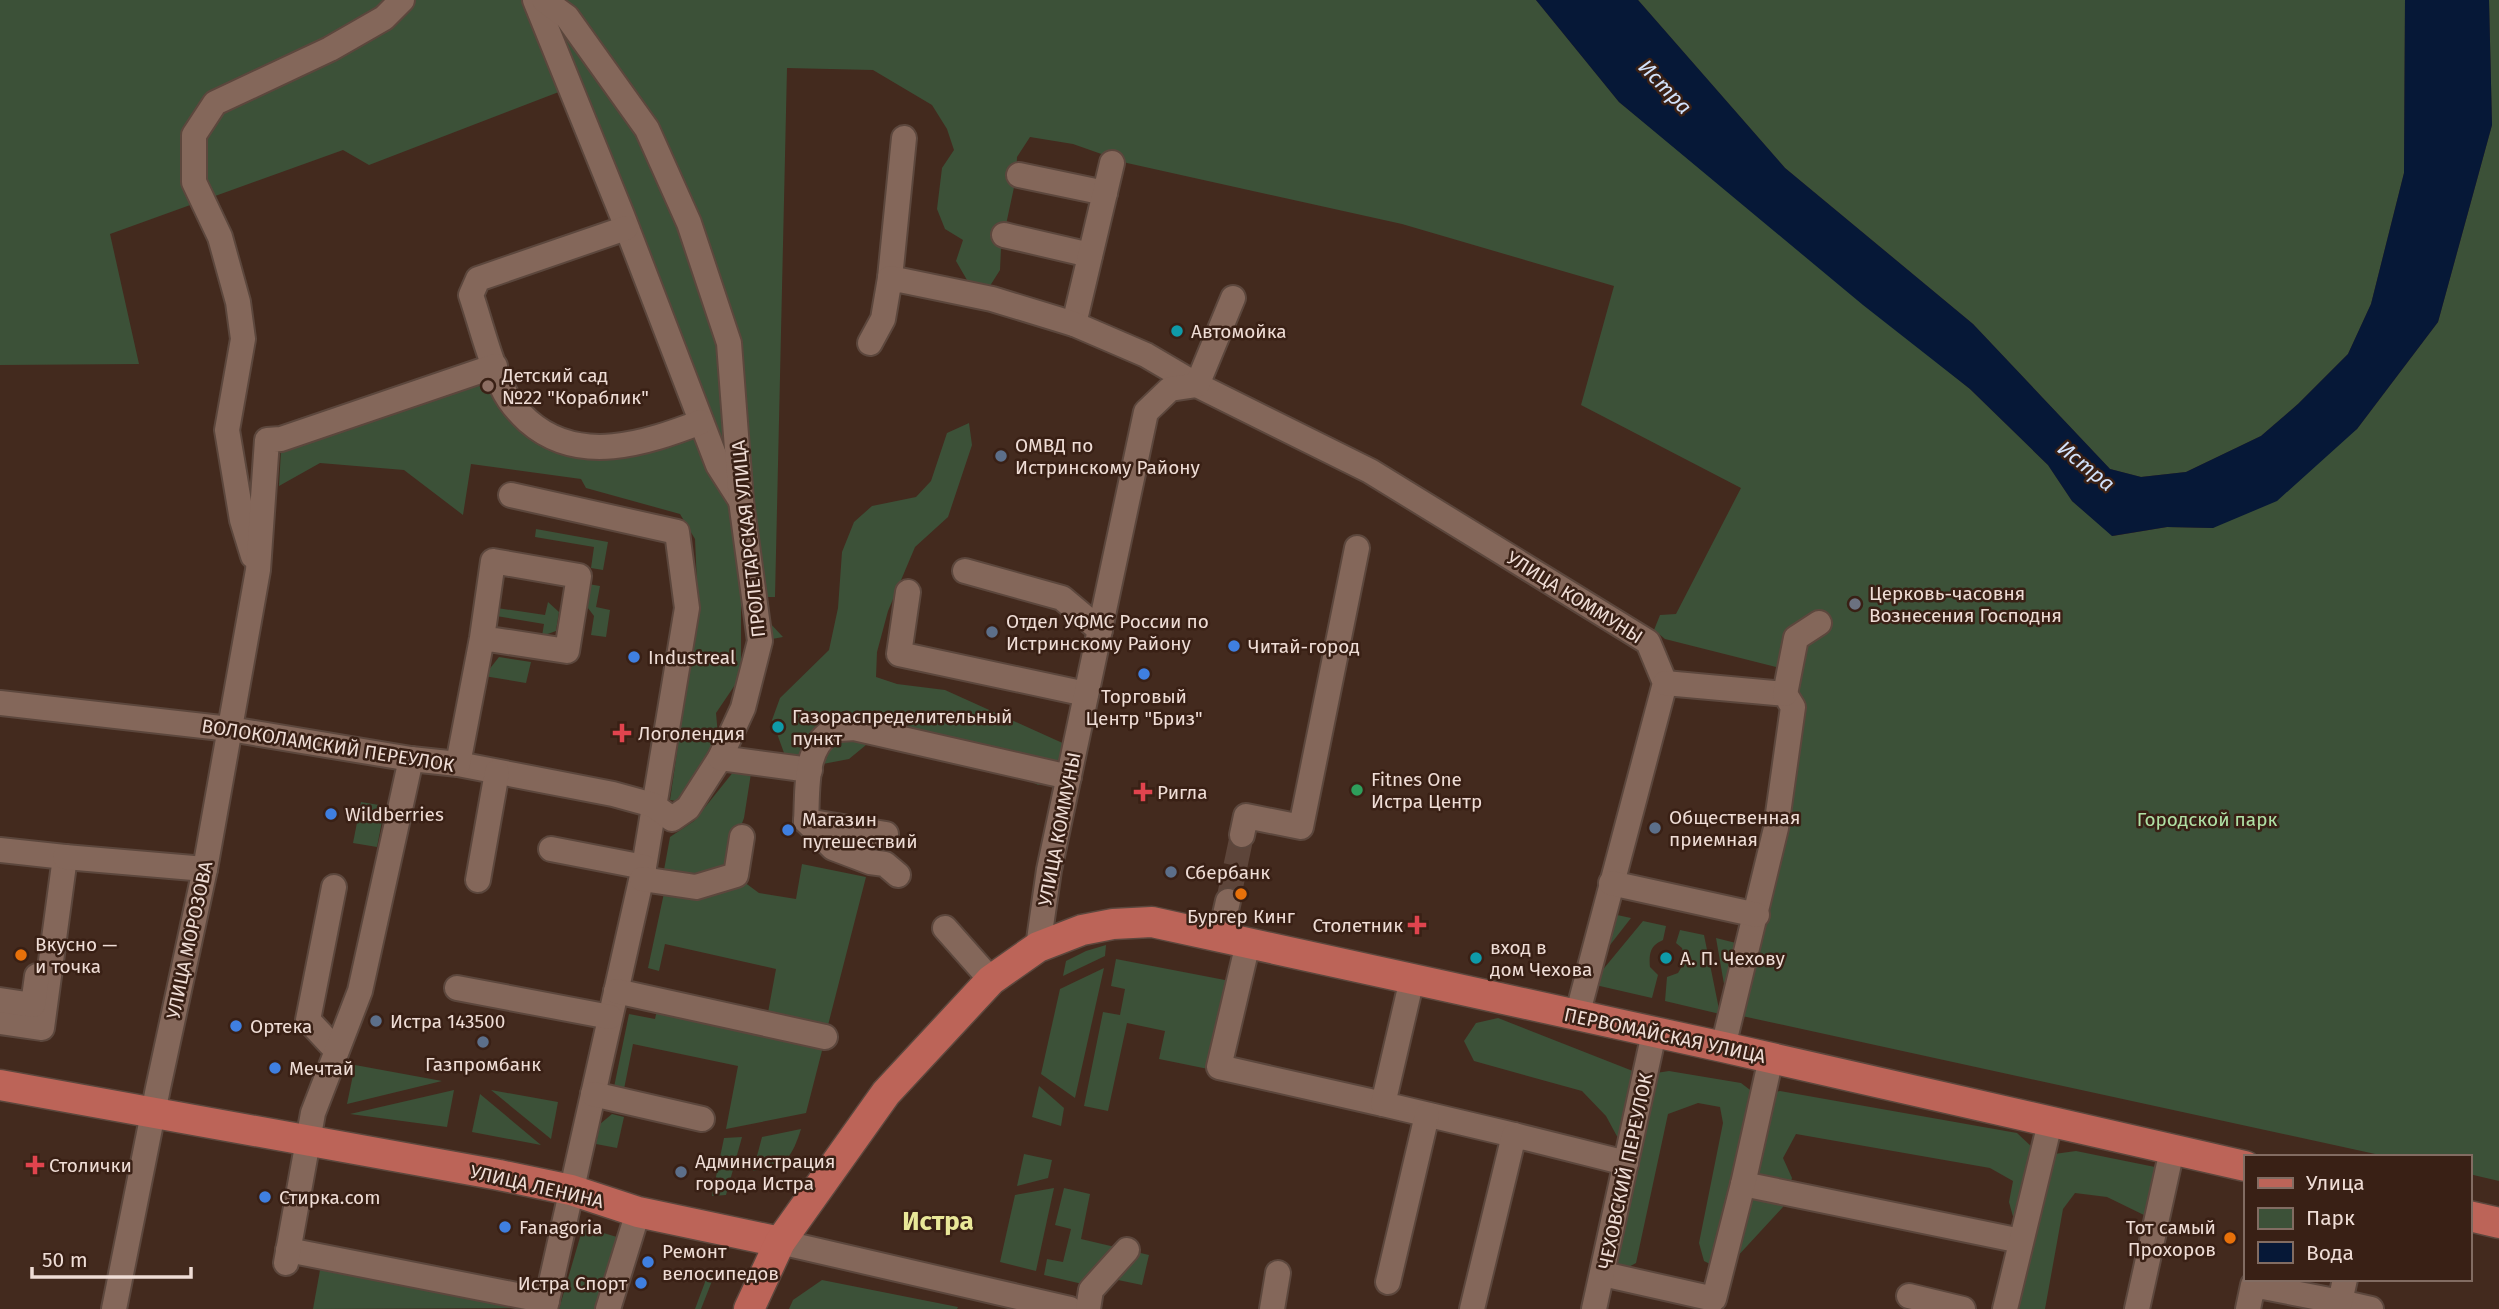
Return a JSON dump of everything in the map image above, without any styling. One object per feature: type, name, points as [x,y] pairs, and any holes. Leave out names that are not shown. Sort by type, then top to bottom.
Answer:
[{"type":"main road","name":"ПЕРВОМАЙСКАЯ УЛИЦА","points":[[749,1309],[780,1242],[886,1093],[990,980],[1038,947],[1082,930],[1113,924],[1152,922],[1723,1047],[2244,1166]]},
{"type":"main road","name":"УЛИЦА ЛЕНИНА","points":[[0,1085],[571,1190],[638,1212],[780,1242]]},
{"type":"main road","points":[[2471,1216],[2499,1223]]},
{"type":"street","points":[[258,570],[242,520],[227,430],[243,340],[238,302],[220,237],[194,182],[194,135],[215,103],[330,49],[384,18],[402,0]]},
{"type":"street","points":[[535,0],[718,465],[741,501]]},
{"type":"street","name":"ПРОЛЕТАРСКАЯ УЛИЦА","points":[[544,0],[567,17],[647,129],[689,223],[729,343],[741,501],[760,641],[743,708],[720,758],[688,808],[671,819],[653,805]]},
{"type":"street","points":[[870,343],[883,319],[890,278],[904,138]]},
{"type":"street","points":[[1083,328],[1090,254],[1112,163]]},
{"type":"street","points":[[1019,175],[1105,193]]},
{"type":"street","points":[[626,228],[478,279],[471,295],[503,388],[520,413],[541,432],[571,444],[603,448],[638,443],[701,422]]},
{"type":"street","points":[[1004,235],[1090,254]]},
{"type":"street","name":"УЛИЦА КОММУНЫ","points":[[890,278],[992,299],[1083,328],[1146,355],[1197,386],[1370,471],[1648,642],[1665,683]]},
{"type":"street","points":[[1197,386],[1233,298]]},
{"type":"street","name":"УЛИЦА МОРОЗОВА","points":[[114,1309],[205,869],[258,570],[267,440],[281,439],[495,366]]},
{"type":"street","name":"УЛИЦА КОММУНЫ","points":[[1038,947],[1049,870],[1146,412],[1170,389],[1197,386]]},
{"type":"street","points":[[411,759],[360,991],[335,1049],[313,1113],[287,1256],[546,1305],[643,873],[687,608],[677,532],[511,495]]},
{"type":"street","points":[[1242,835],[1246,816],[1301,827],[1357,548]]},
{"type":"street","points":[[458,764],[482,638],[493,561],[579,576],[567,651],[482,638]]},
{"type":"street","points":[[965,571],[1062,598],[1100,630]]},
{"type":"street","points":[[908,593],[898,654],[1086,694]]},
{"type":"street","points":[[1723,1047],[1776,828],[1793,707],[1785,694],[1796,638],[1819,623]]},
{"type":"street","points":[[1577,1016],[1665,683],[1785,694]]},
{"type":"street","name":"ВОЛОКОЛАМСКИЙ ПЕРЕУЛОК","points":[[0,702],[230,729],[411,759],[458,764],[613,794],[653,805]]},
{"type":"street","points":[[898,875],[886,864],[870,862],[833,848],[806,821],[811,761],[820,743],[833,731],[853,728],[1069,777]]},
{"type":"street","points":[[720,758],[810,770]]},
{"type":"street","points":[[478,880],[497,772]]},
{"type":"street","points":[[806,821],[886,834]]},
{"type":"street","points":[[551,849],[696,887],[736,875],[742,837]]},
{"type":"street","points":[[0,850],[205,869]]},
{"type":"street","points":[[0,1000],[33,1005],[59,856]]},
{"type":"street","points":[[0,1022],[42,1028],[59,856]]},
{"type":"street","points":[[1611,883],[1756,915]]},
{"type":"street","points":[[334,887],[308,1020],[335,1049]]},
{"type":"street","points":[[1228,901],[1234,940],[1219,1067],[1626,1163]]},
{"type":"street","points":[[945,928],[990,980]]},
{"type":"street","points":[[1383,1104],[1412,979]]},
{"type":"street","points":[[457,988],[610,1017]]},
{"type":"street","points":[[616,991],[825,1037]]},
{"type":"street","name":"ЧЕХОВСКИЙ ПЕРЕУЛОК","points":[[1594,1309],[1654,1033]]},
{"type":"street","points":[[1603,1274],[1714,1299],[1771,1058]]},
{"type":"street","points":[[593,1094],[702,1119]]},
{"type":"street","points":[[1388,1282],[1427,1115]]},
{"type":"street","points":[[2005,1309],[2050,1123]]},
{"type":"street","points":[[1472,1309],[1514,1135]]},
{"type":"street","points":[[2137,1309],[2172,1150]]},
{"type":"street","points":[[1743,1184],[2021,1241]]},
{"type":"street","points":[[608,1309],[638,1212]]},
{"type":"street","name":"УЛИЦА ЛЕНИНА","points":[[780,1242],[975,1298],[1070,1309]]},
{"type":"street","points":[[1088,1309],[1091,1290],[1127,1250]]},
{"type":"street","points":[[1272,1309],[1278,1273]]},
{"type":"street","points":[[2248,1309],[2253,1285],[2343,1291],[2371,1309]]},
{"type":"street","points":[[1909,1296],[1963,1309]]},
{"type":"green space","name":"Городской парк","points":[[0,0],[1536,0],[1619,102],[1970,389],[2048,465],[2072,501],[2113,536],[2167,527],[2213,528],[2357,429],[2438,322],[2492,125],[2489,0],[2499,0],[2499,1181],[2471,1174],[2471,1155],[2380,1155],[1742,1016],[1800,673],[1665,639],[1654,630],[1660,615],[1676,614],[1741,488],[1581,405],[1614,286],[1402,224],[1127,163],[1073,144],[1030,137],[1017,157],[1016,178],[1001,248],[1000,270],[988,289],[967,280],[956,261],[963,240],[945,229],[937,209],[942,168],[954,150],[947,129],[932,105],[873,70],[787,68],[775,597],[762,597],[768,621],[783,637],[760,641],[741,509],[741,676],[716,713],[720,758],[688,803],[670,800],[698,607],[695,539],[680,514],[586,488],[581,479],[471,464],[463,515],[404,470],[320,463],[279,486],[281,450],[475,376],[496,381],[542,444],[679,437],[697,440],[726,461],[634,212],[564,90],[369,165],[343,150],[110,234],[139,364],[0,365]]},
{"type":"green space","points":[[1638,0],[2405,0],[2404,173],[2371,304],[2348,354],[2261,436],[2186,472],[2141,477],[2110,469],[1973,324],[1785,168]]},
{"type":"green space","points":[[969,423],[972,445],[948,517],[915,547],[888,611],[877,652],[876,677],[897,684],[945,690],[1067,745],[1061,780],[1038,785],[978,754],[915,742],[906,721],[885,712],[863,718],[837,714],[847,733],[866,745],[849,759],[807,767],[787,761],[772,720],[780,698],[829,650],[838,608],[842,552],[854,522],[872,506],[916,497],[931,481],[947,433]]},
{"type":"green space","points":[[536,529],[608,542],[603,570],[591,568],[594,547],[535,537]]},
{"type":"green space","points":[[588,584],[600,586],[596,607],[610,610],[606,637],[591,635],[594,616],[585,604]]},
{"type":"green space","points":[[548,602],[559,612],[556,631],[542,636],[544,624],[496,616],[497,608],[545,615]]},
{"type":"green space","points":[[499,657],[531,662],[526,683],[484,676]]},
{"type":"green space","points":[[738,766],[752,767],[744,818],[725,868],[695,878],[664,870],[670,837],[694,821]]},
{"type":"green space","points":[[361,802],[385,806],[377,847],[353,843]]},
{"type":"green space","points":[[802,864],[866,877],[826,1033],[767,1018],[776,969],[665,944],[659,971],[648,968],[664,893],[694,900],[744,882],[759,893],[796,899]]},
{"type":"green space","points":[[1608,913],[1631,918],[1596,963]]},
{"type":"green space","points":[[1643,921],[1666,926],[1663,940],[1653,947],[1650,954],[1650,967],[1658,975],[1652,998],[1591,984]]},
{"type":"green space","points":[[1680,930],[1704,935],[1720,1014],[1665,1001],[1667,977],[1678,973],[1685,961],[1682,948],[1676,943]]},
{"type":"green space","points":[[1716,938],[1736,943],[1725,990]]},
{"type":"green space","points":[[1106,945],[1105,956],[1063,976],[1066,961]]},
{"type":"green space","points":[[1116,959],[1230,981],[1213,1070],[1159,1059],[1165,1031],[1127,1023],[1108,1111],[1084,1106],[1103,1012],[1120,1015],[1125,989],[1111,986]]},
{"type":"green space","points":[[1104,968],[1075,1098],[1041,1074],[1060,989]]},
{"type":"green space","points":[[657,1010],[824,1043],[806,1113],[726,1129],[738,1066],[633,1044],[623,1094],[613,1092],[629,1014],[655,1019]]},
{"type":"green space","points":[[1498,1018],[1643,1075],[1669,1071],[1741,1083],[1758,1096],[1780,1091],[2017,1133],[2033,1148],[2054,1154],[2076,1151],[2155,1167],[2162,1187],[2146,1216],[2107,1197],[2075,1193],[2063,1209],[2045,1309],[2012,1309],[2015,1224],[2009,1202],[2013,1181],[1990,1168],[1796,1134],[1783,1158],[1792,1178],[1783,1207],[1724,1271],[1704,1261],[1699,1243],[1723,1123],[1720,1107],[1698,1103],[1668,1114],[1636,1263],[1625,1269],[1614,1259],[1619,1140],[1606,1116],[1582,1091],[1474,1061],[1464,1041],[1476,1023]]},
{"type":"green space","points":[[355,1065],[442,1081],[347,1104]]},
{"type":"green space","points":[[1039,1086],[1064,1108],[1061,1126],[1032,1117]]},
{"type":"green space","points":[[454,1090],[447,1127],[350,1114]]},
{"type":"green space","points":[[491,1090],[558,1102],[551,1139]]},
{"type":"green space","points":[[480,1094],[541,1145],[472,1132]]},
{"type":"green space","points":[[612,1114],[624,1117],[617,1148],[596,1144],[600,1124]]},
{"type":"green space","points":[[801,1129],[794,1148],[786,1159],[773,1166],[753,1171],[762,1137]]},
{"type":"green space","points":[[742,1137],[726,1195],[712,1196],[724,1138]]},
{"type":"green space","points":[[1024,1154],[1052,1160],[1048,1178],[1017,1186]]},
{"type":"green space","points":[[1054,1188],[1036,1271],[1000,1262],[1015,1195]]},
{"type":"green space","points":[[1064,1188],[1090,1194],[1081,1239],[1149,1255],[1142,1285],[1094,1275],[1091,1286],[1044,1275],[1047,1259],[1063,1262],[1071,1229],[1055,1225]]},
{"type":"green space","points":[[583,1227],[617,1237],[596,1309],[559,1309]]},
{"type":"green space","points":[[320,1270],[524,1308],[313,1309]]},
{"type":"green space","points":[[708,1274],[714,1276],[701,1309],[695,1309]]},
{"type":"green space","points":[[822,1280],[958,1307],[789,1309],[793,1300]]},
{"type":"water","points":[[1536,0],[1638,0],[1785,168],[1973,324],[2110,469],[2141,477],[2186,472],[2261,436],[2348,354],[2371,304],[2404,173],[2405,0],[2489,0],[2492,125],[2438,322],[2357,429],[2277,501],[2213,528],[2167,527],[2112,536],[2072,501],[2048,465],[1970,389],[1863,305],[1619,102]]},
{"type":"tunnel","points":[[1228,901],[1242,835]]},
{"type":"place","name":"Автомойка","points":[[1177,331]]},
{"type":"place","name":"Детский сад №22 \"Кораблик\"","points":[[488,386]]},
{"type":"place","name":"ОМВД по Истринскому Району","points":[[1001,456]]},
{"type":"place","name":"Церковь-часовня Вознесения Господня","points":[[1855,604]]},
{"type":"place","name":"Отдел УФМС России по Истринскому Району","points":[[992,632]]},
{"type":"place","name":"Читай-город","points":[[1234,646]]},
{"type":"place","name":"Industreal","points":[[634,657]]},
{"type":"place","name":"Торговый Центр \"Бриз\"","points":[[1144,674]]},
{"type":"place","name":"Газораспределительный пункт","points":[[778,727]]},
{"type":"place","name":"Логолендия","points":[[622,733]]},
{"type":"place","name":"Fitnes One Истра Центр","points":[[1357,790]]},
{"type":"place","name":"Ригла","points":[[1143,792]]},
{"type":"place","name":"Wildberries","points":[[331,814]]},
{"type":"place","name":"Общественная приемная","points":[[1655,828]]},
{"type":"place","name":"Магазин путешествий","points":[[788,830]]},
{"type":"place","name":"Сбербанк","points":[[1171,872]]},
{"type":"place","name":"Бургер Кинг","points":[[1241,894]]},
{"type":"place","name":"Столетник","points":[[1417,925]]},
{"type":"place","name":"Вкусно — и точка","points":[[21,955]]},
{"type":"place","name":"вход в дом Чехова","points":[[1476,958]]},
{"type":"place","name":"А. П. Чехову","points":[[1666,958]]},
{"type":"place","name":"Истра 143500","points":[[376,1021]]},
{"type":"place","name":"Ортека","points":[[236,1026]]},
{"type":"place","name":"Газпромбанк","points":[[483,1042]]},
{"type":"place","name":"Мечтай","points":[[275,1068]]},
{"type":"place","name":"Столички","points":[[35,1165]]},
{"type":"place","name":"Администрация города Истра","points":[[681,1172]]},
{"type":"place","name":"Стирка.com","points":[[265,1197]]},
{"type":"place","name":"Fanagoria","points":[[505,1227]]},
{"type":"place","name":"Тот самый Прохоров","points":[[2230,1238]]},
{"type":"place","name":"Ремонт велосипедов","points":[[648,1262]]},
{"type":"place","name":"Истра Спорт","points":[[641,1283]]},
{"type":"district","name":"Истра","points":[[938,1221]]}]
